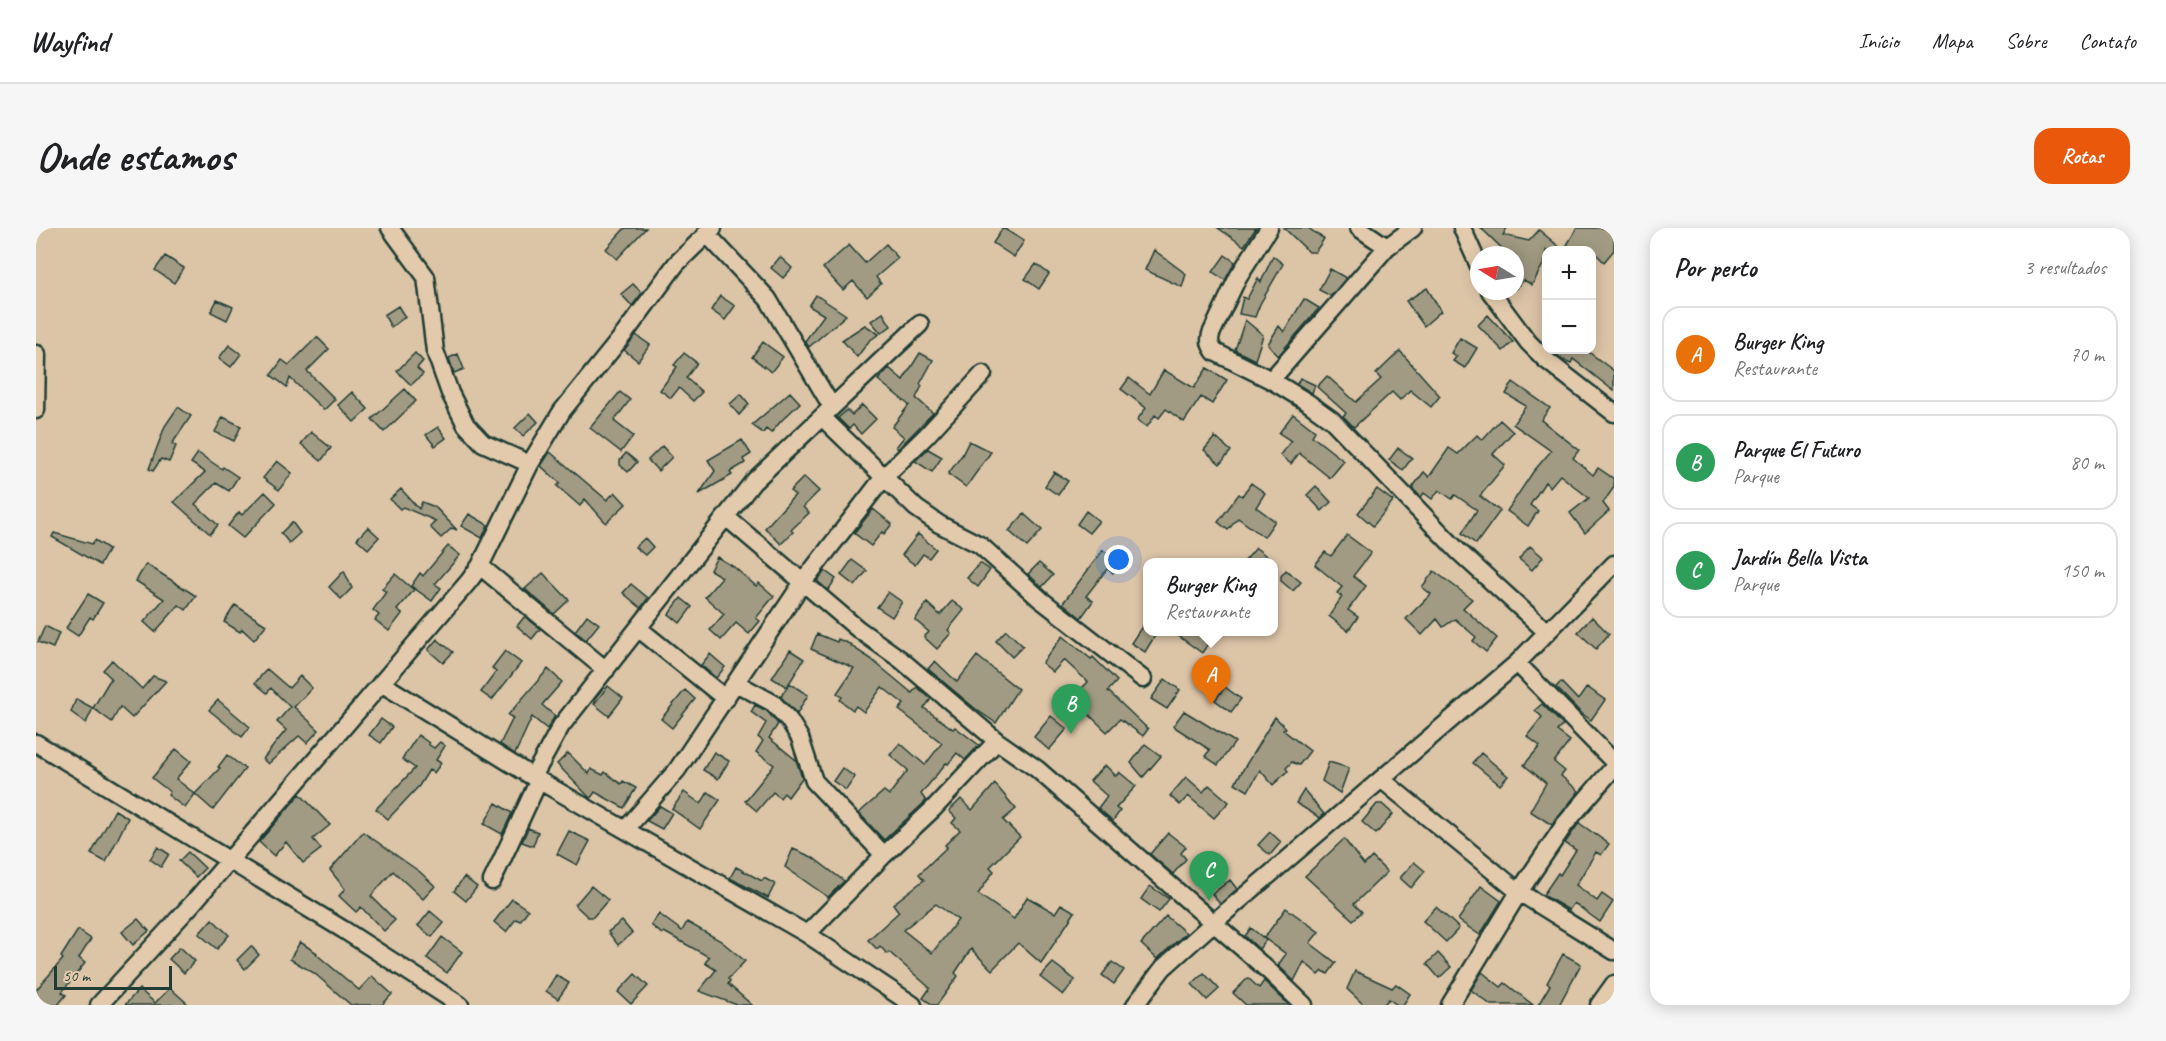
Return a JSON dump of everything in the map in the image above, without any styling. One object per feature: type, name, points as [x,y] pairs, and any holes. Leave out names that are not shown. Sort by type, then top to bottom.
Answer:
[{"type":"street","points":[[390,228],[426,278],[435,351],[450,393],[466,426],[483,443],[530,464]]},
{"type":"street","points":[[1269,228],[1238,277],[1210,334],[1209,342],[1215,352],[1271,380],[1332,420],[1458,550],[1547,632]]},
{"type":"street","points":[[1359,228],[1387,247]]},
{"type":"street","points":[[1271,380],[1387,247],[1413,228]]},
{"type":"street","points":[[1462,228],[1470,246]]},
{"type":"street","points":[[99,1005],[229,861],[480,566],[530,464],[562,411],[625,333],[676,264],[709,231],[768,298],[827,412],[884,477],[916,508],[939,524],[980,545],[1040,599],[1143,679]]},
{"type":"street","points":[[1497,300],[1528,342],[1546,360],[1614,413]]},
{"type":"street","points":[[492,881],[561,726],[753,482],[920,324]]},
{"type":"street","points":[[36,410],[38,354]]},
{"type":"street","points":[[626,829],[677,770],[803,582],[884,477],[926,436],[983,374]]},
{"type":"street","points":[[726,518],[858,629],[900,660],[997,741],[1045,776],[1271,973],[1304,1005]]},
{"type":"street","points":[[480,566],[606,669]]},
{"type":"street","points":[[1135,1005],[1163,968],[1517,663],[1611,571]]},
{"type":"street","points":[[638,628],[726,699]]},
{"type":"street","points":[[1517,663],[1614,762]]},
{"type":"street","points":[[381,683],[536,778],[807,934],[913,1005]]},
{"type":"street","points":[[736,683],[773,703],[789,720],[800,738],[814,781],[884,855]]},
{"type":"street","points":[[807,934],[884,855],[933,809],[997,741]]},
{"type":"street","points":[[36,742],[344,930],[460,1005]]},
{"type":"street","points":[[1450,1005],[1519,892],[1565,824],[1614,767]]},
{"type":"street","points":[[1381,779],[1519,892],[1614,951]]},
{"type":"street","points":[[1599,1005],[1614,984]]},
{"type":"building","points":[[625,228],[646,228],[617,259],[606,249]]},
{"type":"building","points":[[1003,228],[1024,241],[1014,257],[993,243]]},
{"type":"building","points":[[1218,228],[1256,228],[1244,246]]},
{"type":"building","points":[[1284,228],[1308,228],[1324,239],[1315,252],[1309,252]]},
{"type":"building","points":[[1481,228],[1507,228],[1503,235],[1529,241],[1539,230],[1558,246],[1542,246],[1542,266],[1532,285],[1524,280],[1524,246],[1500,246]]},
{"type":"building","points":[[1577,228],[1611,228],[1614,233],[1614,250],[1604,262],[1596,254],[1596,246],[1566,246]]},
{"type":"building","points":[[886,244],[898,258],[876,277],[881,284],[867,297],[853,281],[843,290],[823,268],[849,245],[865,263]]},
{"type":"building","points":[[1154,250],[1186,274],[1182,287],[1145,270]]},
{"type":"building","points":[[1225,255],[1235,262],[1225,280],[1213,272]]},
{"type":"building","points":[[165,256],[184,268],[174,283],[155,270]]},
{"type":"building","points":[[1273,256],[1283,264],[1255,317],[1239,314],[1243,297],[1247,299],[1258,278],[1261,282]]},
{"type":"building","points":[[780,257],[792,268],[783,278],[771,268]]},
{"type":"building","points":[[1036,264],[1049,274],[1039,289],[1025,279]]},
{"type":"building","points":[[1330,269],[1346,278],[1331,296],[1319,290]]},
{"type":"building","points":[[633,284],[642,293],[632,306],[621,294]]},
{"type":"building","points":[[1427,288],[1441,311],[1424,326],[1406,301]]},
{"type":"building","points":[[816,295],[846,315],[809,347],[805,341],[824,315],[809,306]]},
{"type":"building","points":[[720,296],[735,306],[725,320],[711,310]]},
{"type":"building","points":[[1304,299],[1319,308],[1278,356],[1268,344],[1279,326],[1284,332]]},
{"type":"building","points":[[217,300],[233,307],[227,320],[211,312]]},
{"type":"building","points":[[398,306],[405,317],[391,327],[384,315]]},
{"type":"building","points":[[883,313],[891,326],[881,333],[871,321]]},
{"type":"building","points":[[1488,315],[1513,342],[1503,351],[1478,325]]},
{"type":"building","points":[[1245,320],[1263,335],[1255,360],[1235,350]]},
{"type":"building","points":[[865,325],[879,334],[869,341],[857,357],[842,340]]},
{"type":"building","points":[[636,335],[650,345],[638,361],[624,350]]},
{"type":"building","points":[[317,337],[329,349],[307,371],[335,399],[324,410],[290,378],[287,387],[271,375],[282,360],[289,365]]},
{"type":"building","points":[[1460,338],[1477,348],[1465,368],[1453,361],[1457,356],[1451,353]]},
{"type":"building","points":[[763,342],[783,357],[771,372],[752,357]]},
{"type":"building","points":[[229,345],[241,354],[231,367],[219,358]]},
{"type":"building","points":[[1400,351],[1440,396],[1431,407],[1410,390],[1400,400],[1392,392],[1354,427],[1343,416],[1346,413],[1317,387],[1327,376],[1356,402],[1381,379],[1376,374]]},
{"type":"building","points":[[415,353],[423,361],[417,368],[423,374],[411,385],[397,371]]},
{"type":"building","points":[[684,353],[697,363],[686,378],[702,392],[693,401],[679,388],[671,398],[660,390],[677,367],[674,365]]},
{"type":"building","points":[[920,353],[933,360],[920,384],[922,386],[916,398],[933,413],[898,449],[896,447],[904,437],[892,427],[909,405],[878,380],[889,368],[903,380]]},
{"type":"building","points":[[458,354],[464,369],[454,373],[449,358]]},
{"type":"building","points":[[1556,354],[1591,354],[1614,371],[1614,391],[1573,359],[1571,363]]},
{"type":"building","points":[[1207,368],[1227,380],[1212,404],[1201,397],[1184,422],[1166,409],[1159,418],[1155,415],[1147,427],[1137,420],[1146,408],[1121,389],[1129,378],[1150,394],[1164,370],[1194,388]]},
{"type":"building","points":[[1300,378],[1315,385],[1312,393],[1297,384]]},
{"type":"building","points":[[1513,382],[1550,408],[1541,420],[1579,450],[1573,458],[1593,475],[1598,468],[1614,479],[1614,487],[1603,503],[1609,511],[1585,533],[1570,513],[1589,498],[1560,475],[1550,487],[1545,482],[1530,505],[1538,511],[1528,526],[1507,511],[1533,472],[1551,451],[1513,424],[1526,406],[1506,394]]},
{"type":"building","points":[[405,389],[416,401],[384,432],[372,419]]},
{"type":"building","points":[[352,392],[368,409],[354,422],[338,405]]},
{"type":"building","points":[[620,392],[630,400],[614,421],[633,436],[621,452],[590,428]]},
{"type":"building","points":[[790,392],[800,403],[771,433],[766,429],[763,433],[752,425]]},
{"type":"building","points":[[741,394],[749,404],[739,415],[730,404]]},
{"type":"building","points":[[862,405],[876,419],[861,434],[853,425],[849,429],[838,418],[847,410],[852,415]]},
{"type":"building","points":[[178,407],[191,416],[172,444],[176,446],[169,462],[161,459],[153,471],[149,469],[165,426]]},
{"type":"building","points":[[530,413],[538,422],[523,436],[515,428]]},
{"type":"building","points":[[1293,414],[1315,431],[1312,436],[1344,461],[1330,478],[1299,453],[1291,464],[1280,455],[1291,441],[1279,433]]},
{"type":"building","points":[[223,417],[241,426],[234,441],[215,432]]},
{"type":"building","points":[[1500,420],[1513,432],[1493,454],[1505,465],[1480,496],[1500,511],[1476,544],[1462,533],[1477,510],[1455,495],[1452,499],[1439,490],[1432,499],[1424,493],[1421,497],[1412,488],[1424,472],[1429,477],[1449,448],[1458,454],[1477,435],[1482,440]]},
{"type":"building","points":[[438,427],[446,438],[435,446],[426,435]]},
{"type":"building","points":[[311,432],[331,448],[321,461],[301,444]]},
{"type":"building","points":[[1215,437],[1231,451],[1220,464],[1204,450]]},
{"type":"building","points":[[742,440],[751,454],[743,459],[745,463],[730,472],[732,475],[699,494],[715,471],[708,460]]},
{"type":"building","points":[[969,441],[991,452],[966,487],[948,474]]},
{"type":"building","points":[[662,446],[672,457],[658,471],[648,460]]},
{"type":"building","points":[[1398,448],[1412,458],[1403,470],[1389,460]]},
{"type":"building","points":[[928,449],[942,457],[932,472],[915,461]]},
{"type":"building","points":[[550,452],[607,500],[615,492],[626,504],[606,523],[585,499],[580,506],[557,486],[560,483],[541,466]]},
{"type":"building","points":[[198,453],[238,477],[229,491],[216,483],[195,504],[218,525],[210,534],[174,502],[205,472],[191,463]]},
{"type":"building","points":[[626,453],[637,462],[628,472],[620,465],[620,460]]},
{"type":"building","points":[[277,461],[292,473],[279,490],[263,478]]},
{"type":"building","points":[[1054,472],[1068,481],[1058,495],[1045,486]]},
{"type":"building","points":[[804,477],[819,491],[803,507],[809,513],[791,530],[793,532],[781,544],[765,528],[795,495],[790,491]]},
{"type":"building","points":[[1251,483],[1265,493],[1256,507],[1275,521],[1264,537],[1238,518],[1228,530],[1218,522],[1239,494],[1242,496]]},
{"type":"building","points":[[1316,486],[1331,502],[1322,511],[1307,495]]},
{"type":"building","points":[[401,489],[419,509],[422,502],[435,507],[457,530],[452,528],[441,538],[430,527],[436,521],[403,507],[400,509],[390,499]]},
{"type":"building","points":[[1377,489],[1393,501],[1373,526],[1358,513]]},
{"type":"building","points":[[265,492],[276,503],[243,538],[228,526],[239,512],[242,515]]},
{"type":"building","points":[[873,509],[892,524],[871,546],[854,533]]},
{"type":"building","points":[[1086,511],[1099,521],[1089,533],[1077,524]]},
{"type":"building","points":[[469,514],[488,525],[482,538],[461,526]]},
{"type":"building","points":[[1024,514],[1042,530],[1027,547],[1009,531]]},
{"type":"building","points":[[292,522],[300,533],[289,543],[281,533]]},
{"type":"building","points":[[368,527],[379,537],[368,549],[357,539]]},
{"type":"building","points":[[54,533],[92,544],[95,540],[109,549],[100,565],[52,537]]},
{"type":"building","points":[[918,534],[936,549],[929,558],[923,554],[915,565],[902,555]]},
{"type":"building","points":[[1347,535],[1371,553],[1353,576],[1366,586],[1348,610],[1358,617],[1348,631],[1329,616],[1342,597],[1337,593],[1342,587],[1315,565],[1325,552],[1331,556]]},
{"type":"building","points":[[645,538],[653,547],[645,555],[635,547]]},
{"type":"building","points":[[448,546],[460,555],[435,584],[441,588],[432,601],[411,586],[420,573],[423,576]]},
{"type":"building","points":[[1530,546],[1543,557],[1532,570],[1519,559]]},
{"type":"building","points":[[1256,548],[1269,558],[1247,558]]},
{"type":"building","points":[[1103,550],[1120,563],[1113,573],[1107,569],[1086,596],[1093,601],[1081,618],[1063,603]]},
{"type":"building","points":[[717,557],[734,567],[756,586],[759,583],[774,596],[756,618],[760,621],[749,634],[736,623],[721,640],[710,630],[724,614],[705,597],[722,577],[710,570]]},
{"type":"building","points":[[852,560],[867,571],[855,586],[841,575]]},
{"type":"building","points":[[980,563],[990,570],[978,587],[967,578]]},
{"type":"building","points":[[1039,563],[1053,575],[1042,587],[1028,574]]},
{"type":"building","points":[[146,564],[196,596],[186,610],[179,605],[155,632],[144,622],[164,599],[136,581]]},
{"type":"building","points":[[1286,570],[1301,582],[1293,591],[1281,581],[1281,576]]},
{"type":"building","points":[[344,571],[352,588],[341,599],[329,587]]},
{"type":"building","points":[[825,571],[836,579],[828,590],[817,581]]},
{"type":"building","points":[[1434,571],[1472,599],[1463,608],[1497,638],[1486,652],[1473,641],[1476,637],[1455,619],[1443,627],[1437,619],[1422,635],[1406,619],[1431,594],[1422,587]]},
{"type":"building","points":[[543,573],[569,600],[554,614],[525,589]]},
{"type":"building","points":[[395,574],[414,590],[397,610],[402,614],[389,631],[375,620],[379,615],[373,610],[386,592],[382,589]]},
{"type":"building","points":[[631,584],[648,598],[641,608],[623,593]]},
{"type":"building","points":[[888,592],[902,602],[892,617],[877,607]]},
{"type":"building","points":[[88,594],[103,603],[93,619],[90,617],[78,636],[66,628]]},
{"type":"building","points":[[681,598],[692,607],[680,623],[669,614]]},
{"type":"building","points":[[952,601],[964,610],[948,630],[951,633],[937,649],[924,637],[929,632],[915,620],[927,603],[940,615]]},
{"type":"building","points":[[235,605],[266,625],[254,640],[242,629],[240,632],[224,622]]},
{"type":"building","points":[[587,615],[599,624],[586,640],[575,631]]},
{"type":"building","points":[[525,616],[540,629],[532,639],[517,626]]},
{"type":"building","points":[[1592,617],[1609,634],[1596,649],[1578,632]]},
{"type":"building","points":[[1143,625],[1143,636],[1155,636],[1145,652],[1131,643]]},
{"type":"building","points":[[45,626],[59,633],[53,648],[38,642]]},
{"type":"building","points":[[1006,630],[1023,646],[1012,657],[996,641]]},
{"type":"building","points":[[817,634],[852,645],[912,693],[917,687],[931,699],[924,708],[979,745],[965,760],[957,753],[948,764],[946,763],[921,794],[926,801],[884,840],[859,813],[884,791],[889,795],[908,770],[890,755],[900,743],[925,765],[942,743],[899,710],[904,704],[882,687],[864,712],[856,706],[853,710],[840,700],[842,697],[837,693],[854,668],[811,649]]},
{"type":"building","points":[[1063,636],[1091,659],[1093,657],[1117,681],[1108,691],[1148,729],[1143,736],[1120,719],[1107,732],[1078,704],[1080,701],[1074,696],[1088,682],[1064,660],[1053,672],[1042,663]]},
{"type":"building","points":[[1179,636],[1209,636],[1212,638],[1202,653]]},
{"type":"building","points":[[437,639],[453,652],[443,663],[428,650]]},
{"type":"building","points":[[790,650],[804,659],[787,687],[772,678]]},
{"type":"building","points":[[505,651],[521,663],[492,700],[481,692],[496,672],[492,668]]},
{"type":"building","points":[[710,654],[725,667],[716,678],[701,665]]},
{"type":"building","points":[[977,656],[1018,689],[996,723],[928,669],[935,661],[957,682]]},
{"type":"building","points":[[112,660],[142,689],[153,676],[166,681],[132,718],[120,707],[112,722],[93,708],[111,678],[103,670]]},
{"type":"building","points":[[267,669],[289,688],[300,676],[312,688],[294,707],[319,730],[307,743],[299,736],[268,764],[263,759],[286,730],[277,722],[290,707],[271,688],[267,693],[255,683]]},
{"type":"building","points":[[548,669],[562,682],[542,705],[555,716],[547,729],[532,717],[515,754],[500,744],[513,718],[508,715]]},
{"type":"building","points":[[1165,679],[1180,690],[1167,709],[1151,699]]},
{"type":"building","points":[[1561,682],[1578,700],[1587,687],[1605,700],[1591,720],[1556,687]]},
{"type":"building","points":[[789,683],[808,695],[797,714],[781,697]]},
{"type":"building","points":[[608,686],[623,698],[609,716],[594,704]]},
{"type":"building","points":[[1225,687],[1241,699],[1231,712],[1215,700]]},
{"type":"building","points":[[685,690],[695,699],[672,728],[661,719]]},
{"type":"building","points":[[76,699],[93,708],[86,723],[71,712]]},
{"type":"building","points":[[218,700],[250,727],[242,737],[209,710]]},
{"type":"building","points":[[1542,704],[1563,725],[1557,731],[1570,741],[1554,762],[1565,771],[1561,776],[1579,791],[1552,825],[1530,811],[1546,783],[1524,765],[1540,746],[1527,736],[1542,717],[1535,710]]},
{"type":"building","points":[[755,705],[767,711],[778,724],[769,738],[796,760],[802,778],[788,797],[784,793],[780,798],[773,792],[757,811],[745,801],[774,765],[756,752],[763,741],[758,737],[766,723],[751,712]]},
{"type":"building","points":[[1184,711],[1235,742],[1218,765],[1205,756],[1210,750],[1173,726]]},
{"type":"building","points":[[1051,716],[1067,729],[1049,750],[1034,737]]},
{"type":"building","points":[[1275,717],[1286,728],[1283,730],[1310,751],[1299,765],[1292,762],[1286,768],[1288,771],[1273,785],[1260,770],[1248,791],[1235,783]]},
{"type":"building","points":[[381,719],[392,727],[381,743],[369,735]]},
{"type":"building","points":[[418,735],[434,748],[440,742],[445,746],[436,760],[441,763],[434,773],[429,770],[419,786],[388,819],[376,809],[415,768],[402,759]]},
{"type":"building","points":[[1145,744],[1161,756],[1143,777],[1131,763]]},
{"type":"building","points":[[176,749],[191,761],[176,779],[195,794],[185,808],[168,795],[170,792],[152,778]]},
{"type":"building","points":[[714,752],[729,761],[718,779],[703,770]]},
{"type":"building","points":[[568,753],[589,774],[591,769],[603,775],[605,772],[621,784],[623,781],[636,788],[624,808],[595,792],[591,798],[589,797],[557,764]]},
{"type":"building","points":[[1481,753],[1508,776],[1500,785],[1473,763]]},
{"type":"building","points":[[227,755],[245,769],[213,810],[195,794],[220,768],[218,767]]},
{"type":"building","points":[[1329,762],[1349,768],[1340,793],[1322,781]]},
{"type":"building","points":[[1105,765],[1116,776],[1119,772],[1136,786],[1116,808],[1120,811],[1113,821],[1098,808],[1107,796],[1090,781]]},
{"type":"building","points":[[842,768],[855,777],[846,790],[833,781]]},
{"type":"building","points":[[1186,777],[1203,792],[1209,785],[1229,802],[1214,818],[1188,796],[1180,805],[1170,796]]},
{"type":"building","points":[[995,784],[1016,809],[1003,820],[1020,837],[990,867],[994,871],[978,894],[1014,919],[1027,897],[1055,913],[1061,904],[1075,912],[1041,963],[1018,943],[992,970],[971,949],[955,973],[958,976],[937,1005],[933,1005],[923,998],[930,988],[889,952],[887,954],[880,946],[877,949],[868,940],[899,912],[893,904],[924,880],[919,874],[947,847],[945,845],[960,830],[952,823],[956,818],[949,811],[961,799],[972,810]],"holes":[[[936,904],[958,920],[932,953],[903,930]]]},
{"type":"building","points":[[1304,790],[1324,814],[1320,818],[1296,803]]},
{"type":"building","points":[[684,792],[701,804],[708,792],[720,800],[700,829],[672,809]]},
{"type":"building","points":[[300,794],[330,825],[313,839],[321,849],[303,863],[286,842],[274,856],[259,842]]},
{"type":"building","points":[[496,803],[512,813],[502,834],[484,824]]},
{"type":"building","points":[[1377,804],[1382,804],[1393,814],[1376,834],[1362,822]]},
{"type":"building","points":[[660,806],[672,813],[662,829],[647,821]]},
{"type":"building","points":[[115,810],[128,818],[106,862],[91,854]]},
{"type":"building","points":[[1579,823],[1609,844],[1601,855],[1596,852],[1576,885],[1597,901],[1602,894],[1613,902],[1600,922],[1574,903],[1569,910],[1543,895],[1558,873],[1560,875],[1576,850],[1565,843]]},
{"type":"building","points":[[528,828],[538,832],[533,846],[522,842]]},
{"type":"building","points":[[569,831],[590,841],[577,865],[557,854]]},
{"type":"building","points":[[363,832],[420,872],[435,886],[423,899],[393,871],[371,896],[395,920],[384,931],[361,907],[356,912],[339,896],[345,889],[330,870]]},
{"type":"building","points":[[1270,832],[1281,842],[1270,855],[1258,845]]},
{"type":"building","points":[[1168,833],[1186,847],[1181,853],[1186,859],[1173,874],[1150,854]]},
{"type":"building","points":[[1344,839],[1364,865],[1372,857],[1387,872],[1354,904],[1362,912],[1353,920],[1305,876]]},
{"type":"building","points":[[158,847],[169,854],[161,867],[150,859]]},
{"type":"building","points":[[793,849],[812,857],[844,881],[828,897],[785,867]]},
{"type":"building","points":[[188,852],[205,868],[196,877],[179,861]]},
{"type":"building","points":[[1414,862],[1425,871],[1411,888],[1400,878]]},
{"type":"building","points":[[736,867],[762,881],[764,878],[775,884],[768,898],[730,878]]},
{"type":"building","points":[[464,877],[477,887],[466,901],[454,891]]},
{"type":"building","points":[[1230,880],[1237,889],[1220,904],[1212,894]]},
{"type":"building","points":[[591,886],[608,900],[593,917],[588,917],[575,905]]},
{"type":"building","points":[[1150,886],[1169,899],[1159,912],[1141,899]]},
{"type":"building","points":[[1481,886],[1501,901],[1480,935],[1458,920]]},
{"type":"building","points":[[512,899],[528,910],[520,921],[516,919],[506,932],[494,922]]},
{"type":"building","points":[[1436,907],[1459,928],[1446,942],[1423,921]]},
{"type":"building","points":[[1286,908],[1319,932],[1310,943],[1336,963],[1328,974],[1323,971],[1319,975],[1304,962],[1294,981],[1278,965],[1286,954],[1264,938]]},
{"type":"building","points":[[430,911],[444,923],[432,937],[418,926]]},
{"type":"building","points":[[659,914],[682,931],[687,922],[721,941],[745,961],[728,979],[730,981],[728,984],[752,1005],[737,1005],[699,991],[716,970],[705,963],[709,957],[664,932],[662,934],[651,925]]},
{"type":"building","points":[[1166,916],[1186,933],[1157,959],[1141,944]]},
{"type":"building","points":[[138,919],[149,931],[133,945],[122,932]]},
{"type":"building","points":[[212,919],[229,935],[217,949],[199,934]]},
{"type":"building","points":[[622,921],[632,933],[618,945],[608,932]]},
{"type":"building","points":[[1251,928],[1266,940],[1259,949],[1245,936]]},
{"type":"building","points":[[78,930],[91,939],[79,958],[85,963],[62,992],[66,995],[58,1005],[46,1005],[36,997],[36,990],[63,959],[61,957]]},
{"type":"building","points":[[442,937],[462,952],[447,973],[427,958]]},
{"type":"building","points":[[300,942],[317,953],[359,990],[372,976],[392,994],[382,1005],[351,1005],[314,973],[290,959]]},
{"type":"building","points":[[251,946],[259,955],[245,969],[237,960]]},
{"type":"building","points":[[180,947],[195,961],[184,973],[169,959]]},
{"type":"building","points":[[1438,953],[1451,967],[1439,978],[1427,964]]},
{"type":"building","points":[[1563,954],[1581,964],[1559,1005],[1538,1005],[1550,985],[1547,983]]},
{"type":"building","points":[[1112,962],[1124,970],[1114,984],[1102,975]]},
{"type":"building","points":[[1053,963],[1075,980],[1063,995],[1040,977]]},
{"type":"building","points":[[1355,971],[1392,988],[1396,984],[1410,994],[1403,1005],[1397,1005],[1389,999],[1383,1005],[1364,1005],[1347,989]]},
{"type":"building","points":[[1482,972],[1501,987],[1505,983],[1533,1005],[1491,1005],[1471,990]]},
{"type":"building","points":[[1204,973],[1219,989],[1207,1000],[1192,984]]},
{"type":"building","points":[[635,974],[648,986],[631,1004],[618,992]]},
{"type":"building","points":[[556,975],[569,983],[558,999],[546,991]]},
{"type":"building","points":[[1248,978],[1259,988],[1264,981],[1289,1005],[1246,1005],[1233,993]]},
{"type":"building","points":[[170,988],[189,1005],[125,1005],[139,989],[155,1003]]},
{"type":"place","name":"Burger King","points":[[1211,705]]},
{"type":"place","name":"Parque El Futuro","points":[[1071,734]]},
{"type":"place","name":"Jardín Bella Vista","points":[[1209,901]]}]
